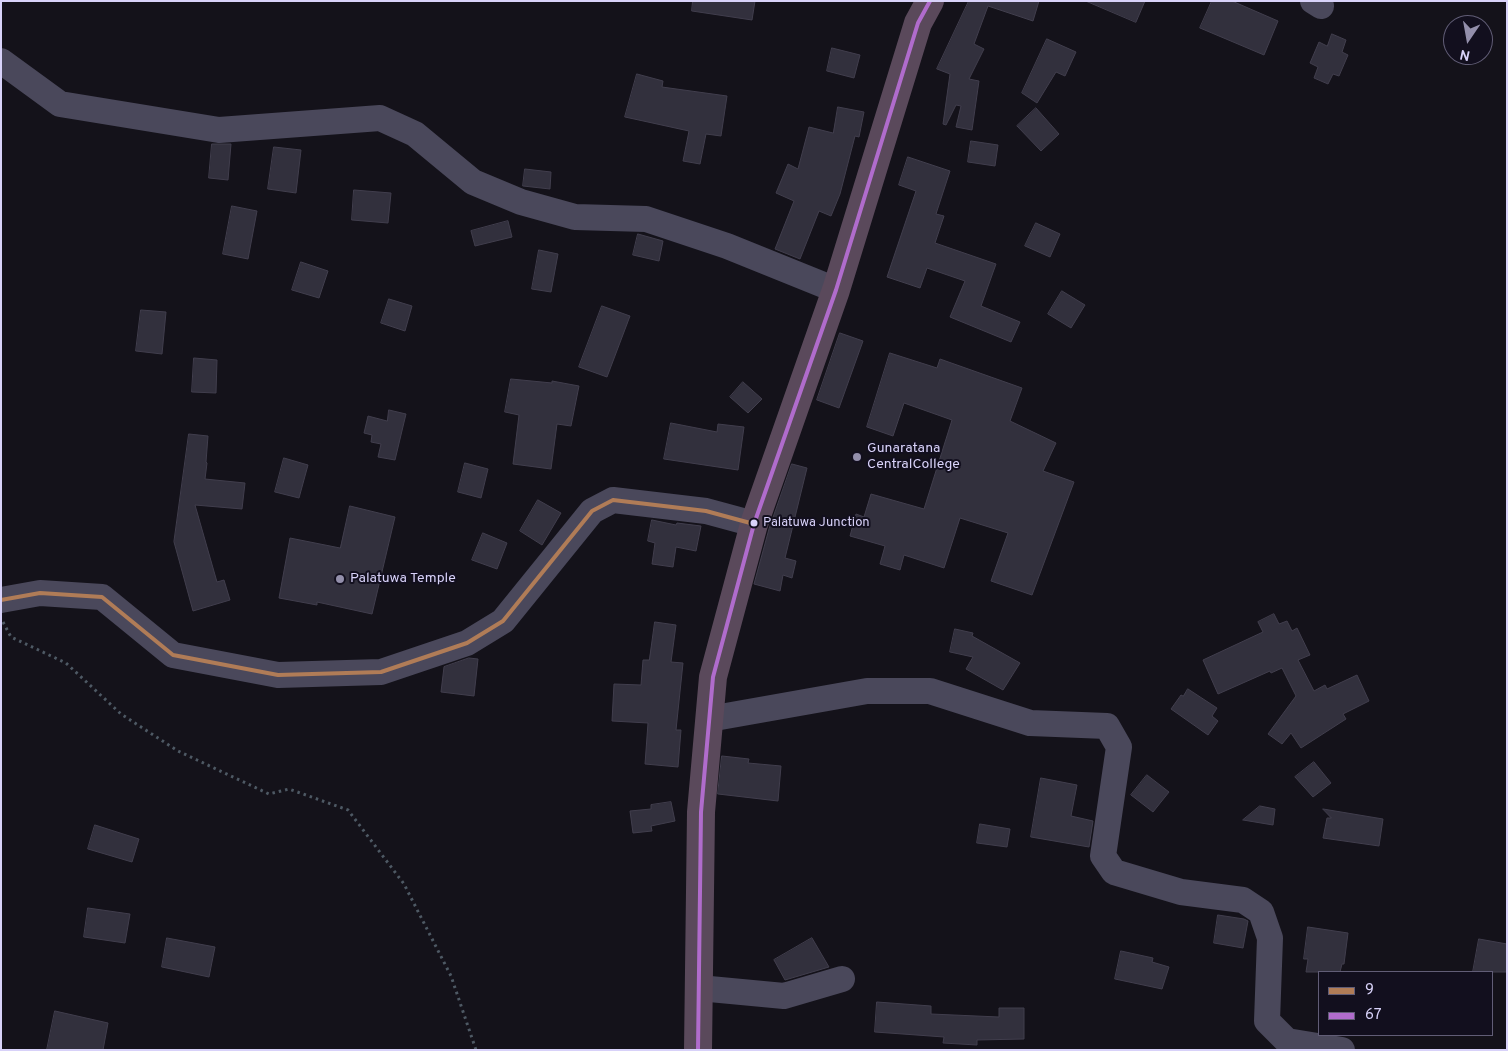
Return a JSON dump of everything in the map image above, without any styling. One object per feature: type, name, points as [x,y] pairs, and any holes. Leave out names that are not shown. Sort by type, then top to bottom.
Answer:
[{"type":"highway","points":[[698,1050],[701,812],[713,677],[754,524],[836,290],[918,23],[930,1]]},
{"type":"street","points":[[1,61],[60,104],[218,130],[380,118],[415,134],[473,182],[521,202],[575,217],[646,219],[727,246],[836,290]]},
{"type":"street","points":[[1,600],[40,592],[102,597],[173,655],[278,674],[381,672],[468,644],[503,621],[592,511],[613,500],[706,511],[754,524]]},
{"type":"street","points":[[709,719],[867,691],[930,691],[1030,723],[1107,726],[1120,747],[1103,856],[1114,872],[1181,892],[1243,900],[1261,912],[1270,938],[1268,1021],[1287,1041],[1342,1050]]},
{"type":"street","points":[[699,988],[784,996],[842,979]]},
{"type":"path","points":[[1,619],[11,636],[66,663],[121,714],[178,751],[269,794],[289,789],[348,810],[404,884],[450,976],[476,1050]]},
{"type":"building","points":[[693,1],[755,1],[752,20],[692,11]]},
{"type":"building","points":[[969,1],[1039,1],[1033,21],[988,6],[974,44],[984,49],[969,79],[979,81],[972,130],[956,127],[961,106],[956,105],[946,125],[943,124],[950,74],[937,69]]},
{"type":"building","points":[[1086,1],[1145,1],[1136,22]]},
{"type":"building","points":[[1212,1],[1232,1],[1278,21],[1264,55],[1200,28]]},
{"type":"building","points":[[1332,34],[1346,40],[1342,52],[1348,55],[1339,76],[1333,74],[1328,84],[1314,78],[1318,67],[1310,63],[1319,42],[1327,46]]},
{"type":"building","points":[[1047,39],[1076,52],[1065,76],[1056,72],[1037,103],[1022,93]]},
{"type":"building","points":[[832,48],[860,55],[854,78],[827,71]]},
{"type":"building","points":[[637,74],[663,81],[662,87],[727,96],[721,136],[706,134],[700,164],[683,161],[689,131],[625,117]]},
{"type":"building","points":[[838,107],[864,112],[859,137],[855,136],[840,194],[831,216],[819,211],[800,259],[775,249],[794,201],[776,193],[788,164],[798,169],[809,127],[833,133]]},
{"type":"building","points":[[1036,108],[1059,134],[1041,151],[1017,126]]},
{"type":"building","points":[[971,141],[998,145],[995,166],[968,162]]},
{"type":"building","points":[[212,144],[231,144],[228,180],[209,178]]},
{"type":"building","points":[[274,147],[301,150],[296,193],[268,189]]},
{"type":"building","points":[[908,157],[950,171],[936,214],[944,216],[935,243],[996,264],[981,306],[1020,322],[1011,342],[950,317],[965,281],[927,268],[920,288],[887,277],[916,191],[899,185]]},
{"type":"building","points":[[525,169],[551,172],[550,189],[523,186]]},
{"type":"building","points":[[354,190],[391,193],[388,223],[352,220]]},
{"type":"building","points":[[232,206],[257,211],[248,259],[223,254]]},
{"type":"building","points":[[508,221],[512,237],[475,246],[471,231]]},
{"type":"building","points":[[1036,223],[1060,234],[1050,257],[1025,246]]},
{"type":"building","points":[[638,234],[663,241],[659,261],[633,255]]},
{"type":"building","points":[[539,250],[558,254],[551,292],[532,289]]},
{"type":"building","points":[[301,262],[328,271],[319,298],[292,290]]},
{"type":"building","points":[[1062,291],[1085,305],[1071,328],[1048,314]]},
{"type":"building","points":[[389,299],[412,306],[405,331],[381,323]]},
{"type":"building","points":[[602,306],[630,316],[607,377],[579,367]]},
{"type":"building","points":[[141,310],[166,312],[162,354],[136,351]]},
{"type":"building","points":[[840,333],[863,341],[839,408],[817,400]]},
{"type":"building","points":[[890,353],[937,368],[940,359],[1022,388],[1010,421],[1056,443],[1043,471],[1074,482],[1032,595],[991,581],[1008,533],[960,518],[944,568],[904,555],[900,570],[880,564],[885,546],[850,536],[856,514],[864,517],[871,494],[924,509],[952,420],[904,403],[893,436],[867,427]]},
{"type":"building","points":[[194,358],[217,360],[216,393],[192,392]]},
{"type":"building","points":[[511,379],[552,383],[552,381],[579,386],[571,426],[557,424],[551,469],[513,464],[519,415],[505,412]]},
{"type":"building","points":[[743,382],[762,399],[748,413],[730,397]]},
{"type":"building","points":[[389,410],[406,414],[395,460],[378,457],[381,444],[371,442],[372,435],[364,433],[368,416],[387,421]]},
{"type":"building","points":[[671,423],[717,432],[718,424],[744,427],[738,470],[664,459]]},
{"type":"building","points":[[189,434],[208,436],[205,479],[245,483],[242,509],[195,505],[217,582],[224,580],[230,600],[193,611],[174,542]]},
{"type":"building","points":[[284,458],[308,465],[299,498],[275,492]]},
{"type":"building","points":[[465,463],[488,469],[481,498],[458,492]]},
{"type":"building","points":[[792,464],[807,468],[785,558],[796,561],[792,578],[783,575],[780,591],[754,584],[769,529]]},
{"type":"building","points":[[538,500],[561,513],[542,545],[520,531]]},
{"type":"building","points":[[350,506],[395,517],[372,614],[317,602],[317,605],[279,598],[290,538],[340,548]]},
{"type":"building","points":[[652,520],[676,525],[677,523],[701,526],[696,551],[676,547],[673,567],[652,564],[655,543],[648,541]]},
{"type":"building","points":[[483,533],[507,543],[497,569],[472,560]]},
{"type":"building","points":[[1274,614],[1279,624],[1287,621],[1292,631],[1297,628],[1310,655],[1298,660],[1314,691],[1325,685],[1327,689],[1357,675],[1369,701],[1343,714],[1346,719],[1301,748],[1291,733],[1282,744],[1268,734],[1296,696],[1282,668],[1271,673],[1270,671],[1218,694],[1203,660],[1263,632],[1258,622]]},
{"type":"building","points":[[655,622],[676,625],[671,662],[683,663],[676,730],[681,730],[678,767],[645,764],[648,723],[612,721],[614,684],[641,685],[643,660],[649,660]]},
{"type":"building","points":[[955,629],[973,633],[972,636],[1020,663],[1003,690],[966,669],[973,657],[950,652]]},
{"type":"building","points":[[469,658],[478,659],[474,696],[441,692],[444,667]]},
{"type":"building","points":[[1188,689],[1217,708],[1212,716],[1218,721],[1208,735],[1171,709]]},
{"type":"building","points":[[722,756],[749,759],[748,763],[781,766],[778,801],[718,794]]},
{"type":"building","points":[[1314,762],[1331,783],[1313,797],[1295,777]]},
{"type":"building","points":[[1147,775],[1169,792],[1153,812],[1131,795]]},
{"type":"building","points":[[1041,778],[1077,785],[1071,816],[1093,821],[1089,847],[1031,837]]},
{"type":"building","points":[[671,802],[675,821],[651,826],[652,831],[633,833],[630,811],[651,809],[651,805]]},
{"type":"building","points":[[1260,806],[1275,809],[1273,825],[1243,820]]},
{"type":"building","points":[[1323,809],[1383,819],[1379,846],[1323,838],[1327,818],[1331,818]]},
{"type":"building","points":[[980,824],[1010,829],[1007,847],[977,843]]},
{"type":"building","points":[[95,825],[139,839],[132,862],[88,849]]},
{"type":"building","points":[[88,908],[130,914],[125,943],[84,937]]},
{"type":"building","points":[[1218,915],[1248,921],[1243,948],[1214,943]]},
{"type":"building","points":[[1308,927],[1348,933],[1344,964],[1342,964],[1340,971],[1306,972],[1308,959],[1304,959]]},
{"type":"building","points":[[167,938],[215,947],[209,977],[162,967]]},
{"type":"building","points":[[812,938],[829,967],[785,980],[774,960]]},
{"type":"building","points":[[1479,939],[1507,944],[1507,972],[1473,971]]},
{"type":"building","points":[[1121,951],[1153,958],[1152,962],[1169,967],[1162,989],[1115,979]]},
{"type":"building","points":[[877,1002],[931,1006],[931,1014],[999,1017],[999,1008],[1024,1008],[1024,1039],[977,1040],[977,1045],[943,1043],[944,1037],[875,1032]]},
{"type":"building","points":[[55,1011],[108,1023],[103,1050],[47,1050]]},
{"type":"transit line","name":"67","points":[[698,1050],[701,812],[713,677],[754,524],[836,290],[918,23],[930,1]]},
{"type":"transit line","name":"9","points":[[1,600],[40,593],[102,597],[173,655],[278,675],[381,672],[467,643],[503,621],[592,511],[613,500],[706,511],[754,524]]},
{"type":"place","name":"Gunaratana CentralCollege","points":[[857,457]]},
{"type":"place","name":"Palatuwa Junction","points":[[754,523]]},
{"type":"place","name":"Palatuwa Temple","points":[[340,579]]}]
